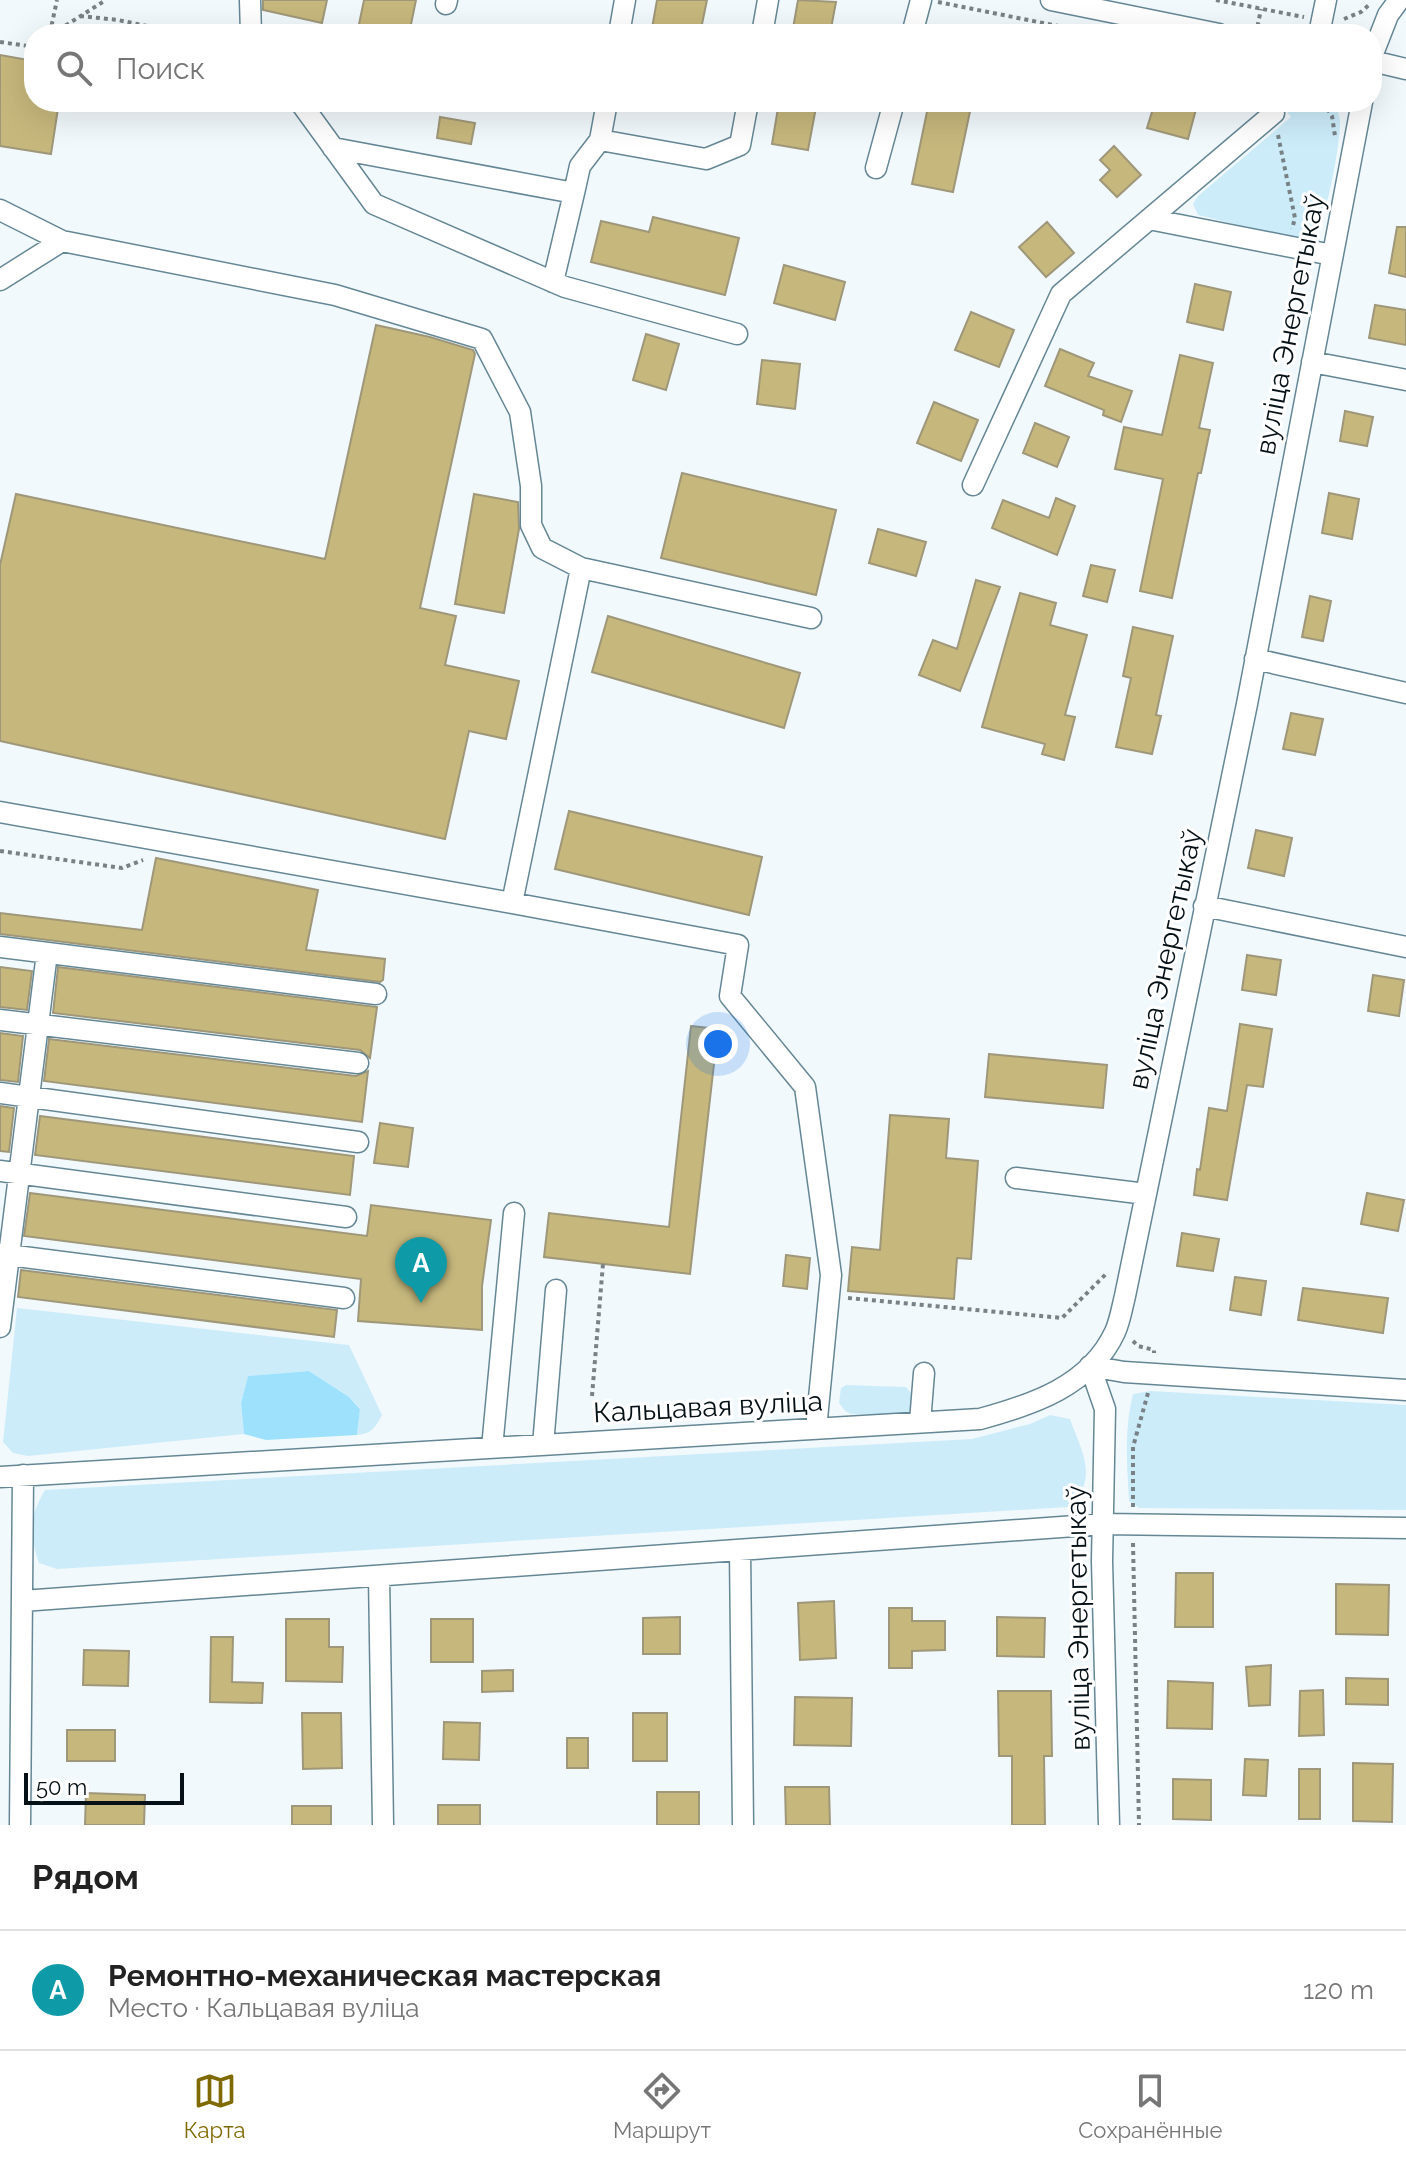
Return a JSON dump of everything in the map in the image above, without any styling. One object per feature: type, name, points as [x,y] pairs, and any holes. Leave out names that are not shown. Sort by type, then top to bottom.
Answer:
[{"type":"street","points":[[250,0],[251,24]]},
{"type":"street","points":[[764,24],[768,0]]},
{"type":"street","points":[[915,24],[921,0]]},
{"type":"street","points":[[1051,0],[1170,24]]},
{"type":"street","points":[[1321,24],[1326,0]]},
{"type":"street","points":[[1382,32],[1388,15],[1399,0]]},
{"type":"street","points":[[619,24],[620,1]]},
{"type":"street","points":[[1382,62],[1406,69]]},
{"type":"street","points":[[307,112],[374,204],[553,282],[737,334]]},
{"type":"street","points":[[553,282],[580,166],[600,140],[605,112]]},
{"type":"street","points":[[600,140],[706,159],[740,145],[746,112]]},
{"type":"street","points":[[876,168],[891,112]]},
{"type":"street","name":"вуліца Энергетыкаў","points":[[1109,1825],[1103,1524],[1105,1409],[1090,1366],[1116,1331],[1146,1194],[1255,659],[1360,112]]},
{"type":"street","points":[[973,485],[1061,294],[1274,113]]},
{"type":"street","points":[[333,148],[574,193]]},
{"type":"street","points":[[0,210],[62,241],[335,295],[482,339],[520,412],[531,486],[531,525],[542,548],[581,568],[811,618]]},
{"type":"street","points":[[1149,219],[1332,255]]},
{"type":"street","points":[[0,280],[62,241]]},
{"type":"street","points":[[1312,362],[1406,380]]},
{"type":"street","points":[[512,903],[581,568]]},
{"type":"street","points":[[1255,659],[1406,693]]},
{"type":"street","points":[[0,812],[738,945],[730,996],[805,1087],[831,1275],[816,1429]]},
{"type":"street","points":[[1204,906],[1406,947]]},
{"type":"street","points":[[0,947],[376,994]]},
{"type":"street","points":[[0,1327],[10,1172],[29,1096],[47,953]]},
{"type":"street","points":[[0,1020],[358,1063]]},
{"type":"street","points":[[0,1093],[358,1142]]},
{"type":"street","points":[[10,1172],[346,1217]]},
{"type":"street","points":[[1016,1178],[1146,1194]]},
{"type":"street","points":[[492,1448],[514,1213]]},
{"type":"street","points":[[4,1254],[344,1298]]},
{"type":"street","points":[[543,1445],[556,1290]]},
{"type":"street","points":[[1090,1366],[1124,1372],[1406,1390]]},
{"type":"street","name":"Кальцавая вуліца","points":[[0,1477],[980,1419],[1015,1409],[1069,1385],[1090,1366]]},
{"type":"street","points":[[920,1422],[924,1373]]},
{"type":"street","points":[[20,1825],[23,1475]]},
{"type":"street","points":[[22,1601],[1103,1524],[1406,1528]]},
{"type":"street","points":[[740,1550],[743,1825]]},
{"type":"street","points":[[379,1576],[383,1825]]},
{"type":"path","points":[[53,24],[57,0]]},
{"type":"path","points":[[67,24],[106,0]]},
{"type":"path","points":[[928,0],[1048,24]]},
{"type":"path","points":[[1216,0],[1310,24]]},
{"type":"path","points":[[1329,24],[1361,12],[1370,4]]},
{"type":"path","points":[[1258,24],[1261,9]]},
{"type":"path","points":[[80,16],[137,24]]},
{"type":"path","points":[[0,42],[24,45]]},
{"type":"path","points":[[1329,112],[1333,135]]},
{"type":"path","points":[[1274,113],[1295,218],[1288,247]]},
{"type":"path","points":[[0,851],[122,868],[151,856],[160,840]]},
{"type":"path","points":[[592,1396],[603,1264]]},
{"type":"path","points":[[865,1300],[866,1292]]},
{"type":"shaded area","points":[[1287,112],[1338,112],[1339,115],[1333,177],[1325,208],[1317,223],[1295,239],[1198,215],[1193,204],[1198,196],[1291,117]]},
{"type":"shaded area","points":[[17,1308],[349,1345],[382,1415],[372,1429],[357,1435],[360,1408],[349,1397],[309,1371],[248,1376],[241,1403],[244,1434],[28,1456],[13,1453],[3,1442]]},
{"type":"shaded area","points":[[846,1385],[906,1387],[913,1395],[912,1409],[907,1414],[851,1414],[839,1403],[841,1388]]},
{"type":"shaded area","points":[[1151,1391],[1406,1405],[1406,1510],[1139,1508],[1129,1501],[1128,1421],[1133,1394]]},
{"type":"shaded area","points":[[1050,1415],[1070,1419],[1086,1465],[1084,1486],[1068,1507],[57,1569],[39,1563],[33,1543],[33,1517],[45,1490],[972,1439],[1030,1424]]},
{"type":"water","points":[[309,1371],[349,1397],[360,1409],[357,1435],[266,1440],[244,1434],[241,1403],[248,1376]]},
{"type":"building","points":[[263,0],[327,0],[322,23],[263,10]]},
{"type":"building","points":[[364,0],[416,0],[411,24],[359,24]]},
{"type":"building","points":[[657,0],[707,0],[702,24],[653,24]]},
{"type":"building","points":[[798,0],[836,2],[832,24],[794,24]]},
{"type":"building","points":[[0,55],[24,59],[24,112],[57,112],[51,154],[0,146]]},
{"type":"building","points":[[777,112],[815,112],[808,150],[772,144]]},
{"type":"building","points":[[927,112],[970,112],[953,192],[912,184]]},
{"type":"building","points":[[1152,112],[1195,112],[1188,139],[1147,128]]},
{"type":"building","points":[[440,117],[475,123],[471,144],[437,138]]},
{"type":"building","points":[[1114,146],[1141,175],[1117,197],[1100,180],[1110,170],[1100,160]]},
{"type":"building","points":[[653,217],[739,238],[725,295],[591,262],[601,221],[649,232]]},
{"type":"building","points":[[1047,222],[1074,253],[1046,277],[1019,247]]},
{"type":"building","points":[[1397,227],[1406,227],[1406,277],[1389,273]]},
{"type":"building","points":[[784,265],[845,282],[835,320],[774,303]]},
{"type":"building","points":[[1195,284],[1231,292],[1223,330],[1187,322]]},
{"type":"building","points":[[1375,305],[1406,310],[1406,345],[1369,338]]},
{"type":"building","points":[[971,312],[1014,330],[999,367],[955,350]]},
{"type":"building","points":[[376,325],[430,337],[473,350],[475,354],[420,608],[456,616],[445,665],[519,681],[506,739],[469,731],[445,839],[0,741],[0,565],[16,494],[325,559]]},
{"type":"building","points":[[646,334],[679,344],[666,390],[633,380]]},
{"type":"building","points":[[1060,349],[1094,363],[1088,376],[1132,391],[1121,422],[1103,415],[1104,410],[1045,386]]},
{"type":"building","points":[[1180,355],[1213,363],[1199,428],[1210,430],[1172,598],[1140,591],[1163,479],[1115,469],[1124,427],[1162,435]]},
{"type":"building","points":[[762,360],[800,364],[795,409],[757,404]]},
{"type":"building","points":[[934,402],[978,420],[961,461],[917,443]]},
{"type":"building","points":[[1345,411],[1373,417],[1367,446],[1340,441]]},
{"type":"building","points":[[1035,423],[1069,437],[1057,467],[1023,453]]},
{"type":"building","points":[[682,473],[836,510],[816,595],[661,558]]},
{"type":"building","points":[[1329,493],[1359,499],[1352,539],[1322,533]]},
{"type":"building","points":[[474,494],[518,502],[519,529],[504,613],[455,604]]},
{"type":"building","points":[[1056,498],[1075,506],[1057,555],[992,528],[1003,500],[1049,518]]},
{"type":"building","points":[[878,529],[926,542],[916,576],[869,563]]},
{"type":"building","points":[[1091,565],[1115,570],[1107,602],[1083,596]]},
{"type":"building","points":[[976,580],[1000,587],[960,691],[919,675],[933,640],[957,649]]},
{"type":"building","points":[[1020,593],[1056,603],[1050,625],[1087,635],[1065,715],[1075,717],[1064,760],[1042,754],[1045,744],[982,727]]},
{"type":"building","points":[[1310,596],[1331,601],[1323,641],[1302,637]]},
{"type":"building","points":[[608,616],[800,673],[784,728],[592,672]]},
{"type":"building","points":[[1133,627],[1173,636],[1156,715],[1161,716],[1152,754],[1116,747],[1131,678],[1123,676]]},
{"type":"building","points":[[1291,713],[1323,719],[1315,755],[1283,749]]},
{"type":"building","points":[[569,811],[762,857],[749,915],[555,869]]},
{"type":"building","points":[[1256,830],[1292,838],[1284,876],[1248,868]]},
{"type":"building","points":[[156,858],[318,890],[306,950],[385,959],[383,980],[0,934],[0,913],[142,930]]},
{"type":"building","points":[[1247,955],[1281,960],[1276,995],[1242,990]]},
{"type":"building","points":[[0,967],[32,971],[27,1010],[0,1007]]},
{"type":"building","points":[[58,967],[377,1007],[370,1058],[360,1050],[53,1013]]},
{"type":"building","points":[[1373,975],[1404,980],[1399,1016],[1368,1011]]},
{"type":"building","points":[[1240,1024],[1272,1029],[1263,1087],[1247,1085],[1227,1200],[1194,1195],[1209,1108],[1227,1111]]},
{"type":"building","points":[[691,1026],[718,1029],[690,1274],[544,1257],[549,1213],[669,1227]]},
{"type":"building","points":[[0,1033],[23,1036],[18,1082],[0,1080]]},
{"type":"building","points":[[49,1039],[356,1076],[368,1071],[362,1122],[44,1081]]},
{"type":"building","points":[[989,1054],[1107,1065],[1103,1108],[985,1097]]},
{"type":"building","points":[[0,1106],[14,1108],[9,1152],[0,1151]]},
{"type":"building","points":[[890,1115],[949,1119],[946,1158],[978,1161],[971,1259],[957,1258],[954,1299],[848,1291],[852,1247],[880,1250]]},
{"type":"building","points":[[40,1116],[354,1156],[350,1195],[35,1155]]},
{"type":"building","points":[[380,1123],[413,1128],[408,1167],[374,1163]]},
{"type":"building","points":[[30,1193],[367,1236],[371,1205],[491,1220],[482,1286],[482,1330],[358,1321],[361,1279],[24,1236]]},
{"type":"building","points":[[1367,1193],[1404,1200],[1398,1231],[1361,1224]]},
{"type":"building","points":[[1182,1233],[1219,1239],[1213,1271],[1177,1266]]},
{"type":"building","points":[[786,1255],[810,1258],[807,1289],[783,1286]]},
{"type":"building","points":[[21,1270],[337,1310],[334,1337],[18,1297]]},
{"type":"building","points":[[1235,1277],[1266,1281],[1261,1315],[1230,1310]]},
{"type":"building","points":[[1303,1288],[1388,1298],[1383,1333],[1298,1320]]},
{"type":"building","points":[[1176,1573],[1213,1573],[1213,1627],[1175,1627]]},
{"type":"building","points":[[1336,1584],[1389,1585],[1388,1635],[1336,1634]]},
{"type":"building","points":[[834,1601],[836,1658],[800,1660],[798,1603]]},
{"type":"building","points":[[889,1608],[912,1608],[912,1621],[945,1621],[945,1650],[912,1651],[912,1668],[889,1668]]},
{"type":"building","points":[[680,1617],[680,1654],[643,1654],[643,1618]]},
{"type":"building","points":[[997,1617],[1045,1618],[1044,1657],[997,1656]]},
{"type":"building","points":[[286,1619],[329,1619],[329,1647],[343,1647],[342,1682],[286,1681]]},
{"type":"building","points":[[431,1619],[473,1619],[473,1662],[431,1662]]},
{"type":"building","points":[[211,1637],[233,1637],[232,1682],[263,1683],[262,1703],[210,1702]]},
{"type":"building","points":[[84,1650],[129,1651],[128,1686],[83,1685]]},
{"type":"building","points":[[1271,1665],[1270,1705],[1249,1706],[1246,1667]]},
{"type":"building","points":[[513,1670],[513,1691],[482,1692],[482,1671]]},
{"type":"building","points":[[1346,1678],[1388,1679],[1388,1705],[1346,1704]]},
{"type":"building","points":[[1168,1681],[1213,1683],[1212,1729],[1167,1728]]},
{"type":"building","points":[[1323,1690],[1324,1735],[1299,1736],[1300,1691]]},
{"type":"building","points":[[998,1691],[1051,1691],[1052,1756],[1044,1756],[1045,1825],[1012,1825],[1012,1756],[999,1756]]},
{"type":"building","points":[[795,1697],[852,1698],[851,1746],[794,1745]]},
{"type":"building","points":[[302,1713],[341,1713],[342,1768],[303,1769]]},
{"type":"building","points":[[633,1713],[667,1713],[667,1761],[633,1761]]},
{"type":"building","points":[[444,1722],[480,1723],[479,1760],[443,1759]]},
{"type":"building","points":[[67,1730],[115,1730],[115,1761],[67,1761]]},
{"type":"building","points":[[567,1738],[588,1738],[588,1768],[567,1768]]},
{"type":"building","points":[[1245,1759],[1268,1760],[1266,1796],[1243,1795]]},
{"type":"building","points":[[1353,1763],[1393,1764],[1392,1822],[1353,1821]]},
{"type":"building","points":[[1299,1769],[1320,1769],[1320,1819],[1299,1819]]},
{"type":"building","points":[[1173,1779],[1211,1780],[1211,1820],[1173,1819]]},
{"type":"building","points":[[785,1787],[829,1787],[830,1825],[786,1825]]},
{"type":"building","points":[[657,1792],[699,1792],[699,1825],[657,1825]]},
{"type":"building","points":[[86,1793],[145,1795],[144,1825],[85,1825]]},
{"type":"building","points":[[438,1805],[480,1805],[480,1825],[438,1825]]},
{"type":"building","points":[[292,1806],[331,1806],[331,1825],[292,1825]]},
{"type":"place","name":"Ремонтно-механическая мастерская","points":[[421,1303]]}]
